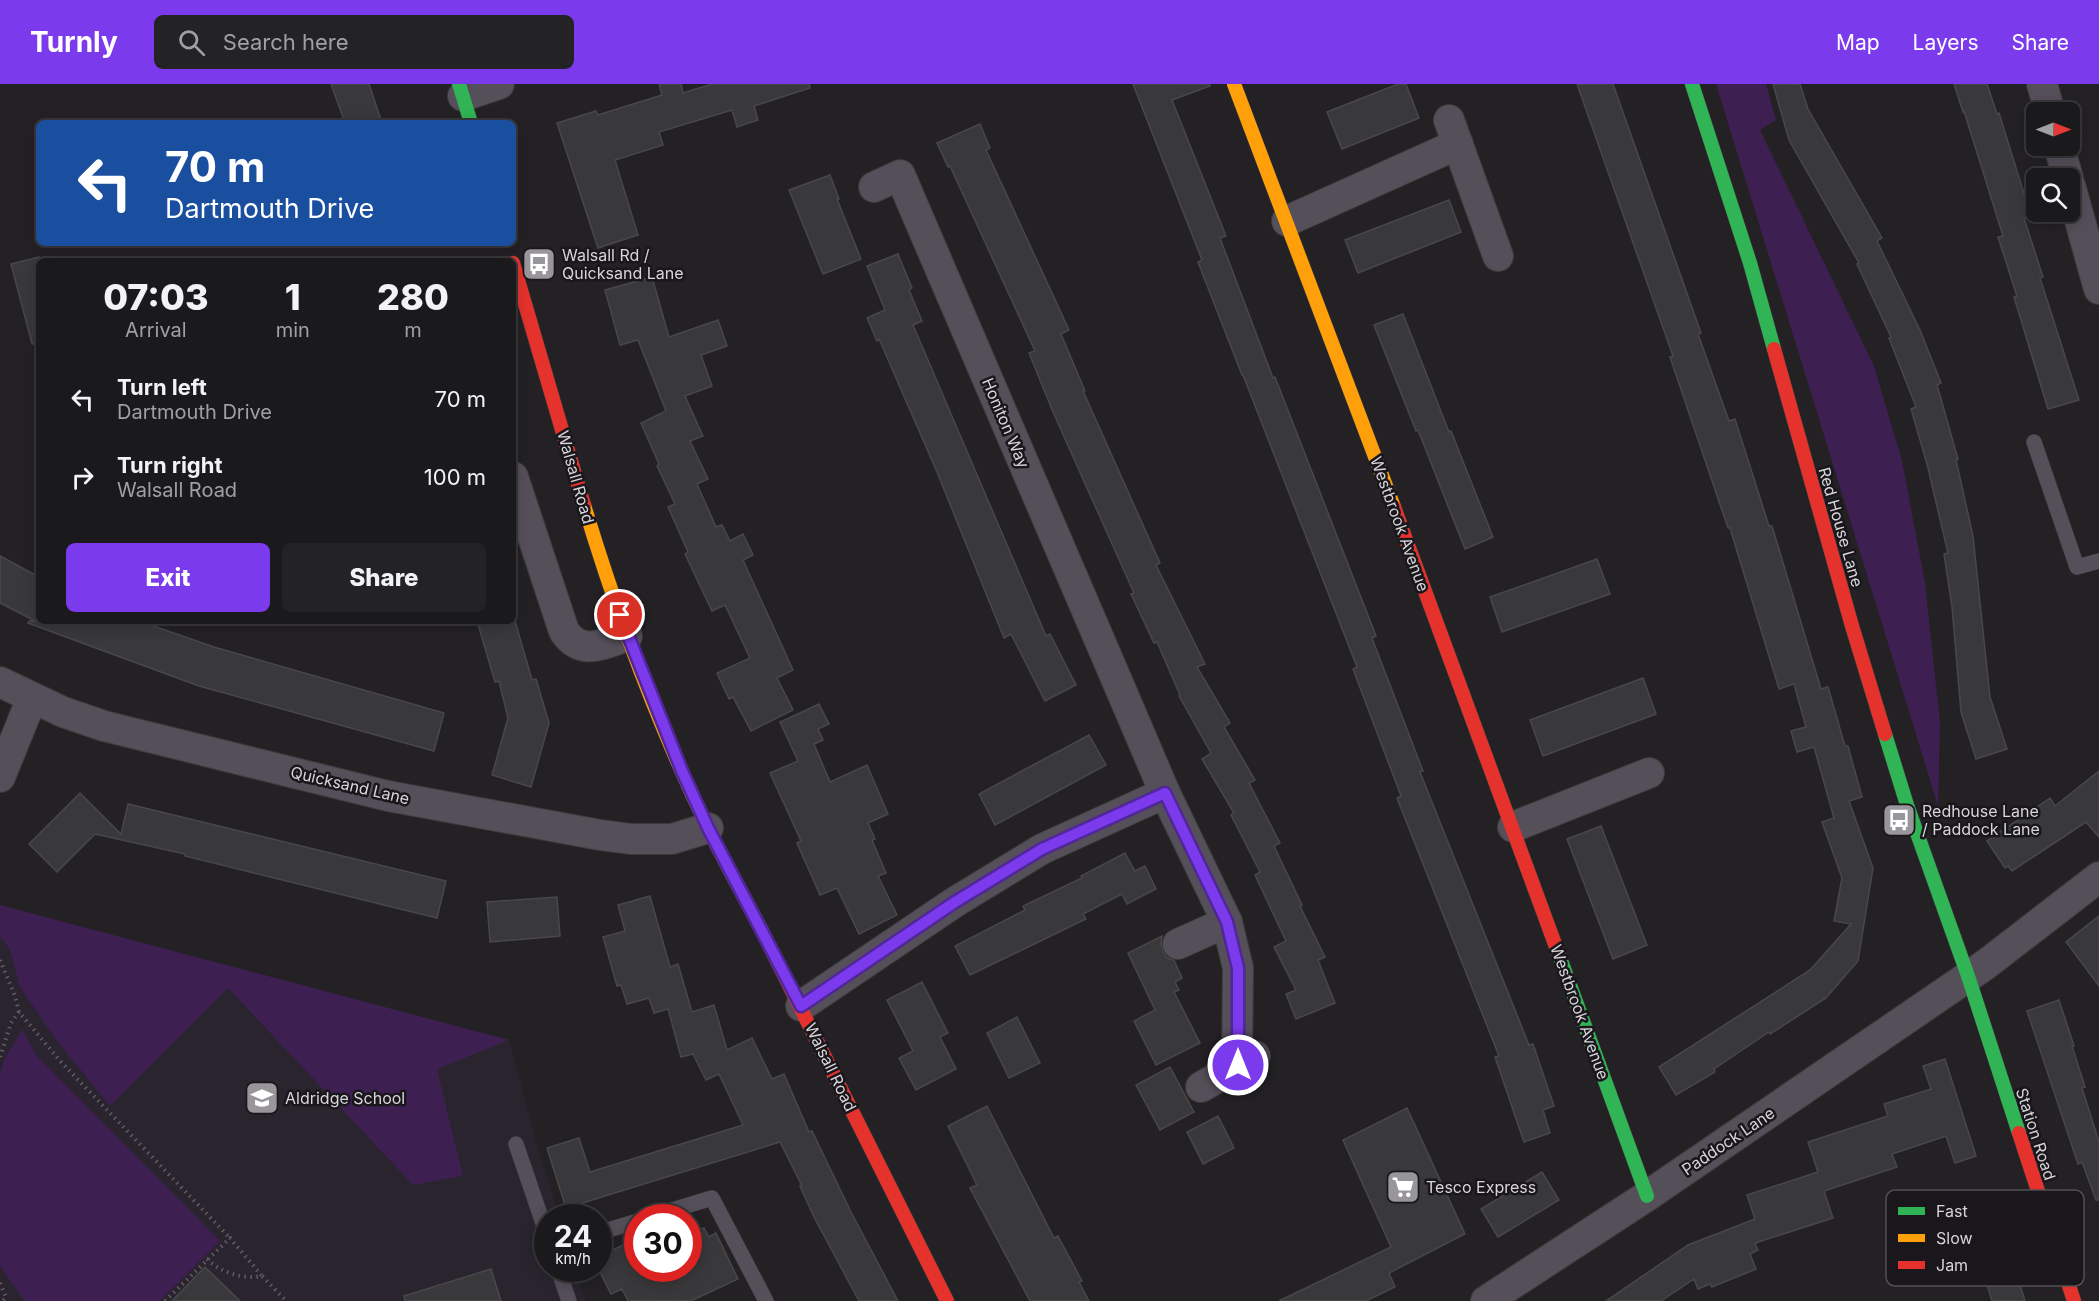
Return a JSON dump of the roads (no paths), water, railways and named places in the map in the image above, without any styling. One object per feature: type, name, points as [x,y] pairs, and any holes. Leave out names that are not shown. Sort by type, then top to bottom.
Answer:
[{"type":"street","points":[[464,101],[499,84]]},
{"type":"street","name":"Westbrook Avenue","points":[[1234,84],[1513,827],[1647,1196]]},
{"type":"street","name":"Red House Lane","points":[[1692,84],[1750,263],[1852,626],[1906,805],[1968,976]]},
{"type":"street","points":[[2042,84],[2047,102]]},
{"type":"street","points":[[1287,221],[1454,132],[1498,256]]},
{"type":"street","name":"Honiton Way","points":[[874,188],[900,175],[1113,702],[1165,793],[1227,922],[1238,968],[1246,1060],[1201,1087]]},
{"type":"street","points":[[2080,221],[2099,289]]},
{"type":"street","name":"Walsall Road","points":[[516,286],[521,320],[627,636],[682,771],[708,828],[801,1006],[947,1301]]},
{"type":"street","points":[[516,486],[564,631],[571,641],[582,646],[597,646],[627,636]]},
{"type":"street","name":"Quicksand Lane","points":[[0,682],[63,712],[104,726],[388,796],[631,839],[672,839],[708,828]]},
{"type":"street","points":[[0,777],[32,698]]},
{"type":"street","points":[[1513,827],[1649,773]]},
{"type":"street","points":[[801,1006],[955,902],[1042,849],[1165,793]]},
{"type":"street","name":"Paddock Lane","points":[[1486,1301],[1647,1196],[1968,976],[2099,877]]},
{"type":"street","points":[[1178,944],[1227,922]]},
{"type":"street","name":"Station Road","points":[[1968,976],[2038,1190]]},
{"type":"street","name":"Station Road","points":[[2069,1286],[2074,1301]]},
{"type":"lane","points":[[2034,442],[2077,567],[2099,561]]},
{"type":"lane","points":[[516,1144],[536,1204]]},
{"type":"lane","points":[[692,1204],[712,1198],[766,1301]]},
{"type":"lane","points":[[562,1282],[569,1301]]},
{"type":"place","name":"Walsall Rd / Quicksand Lane","points":[[539,264]]},
{"type":"place","name":"Redhouse Lane / Paddock Lane","points":[[1899,820]]},
{"type":"place","name":"Aldridge School","points":[[262,1098]]},
{"type":"place","name":"Tesco Express","points":[[1403,1187]]}]
